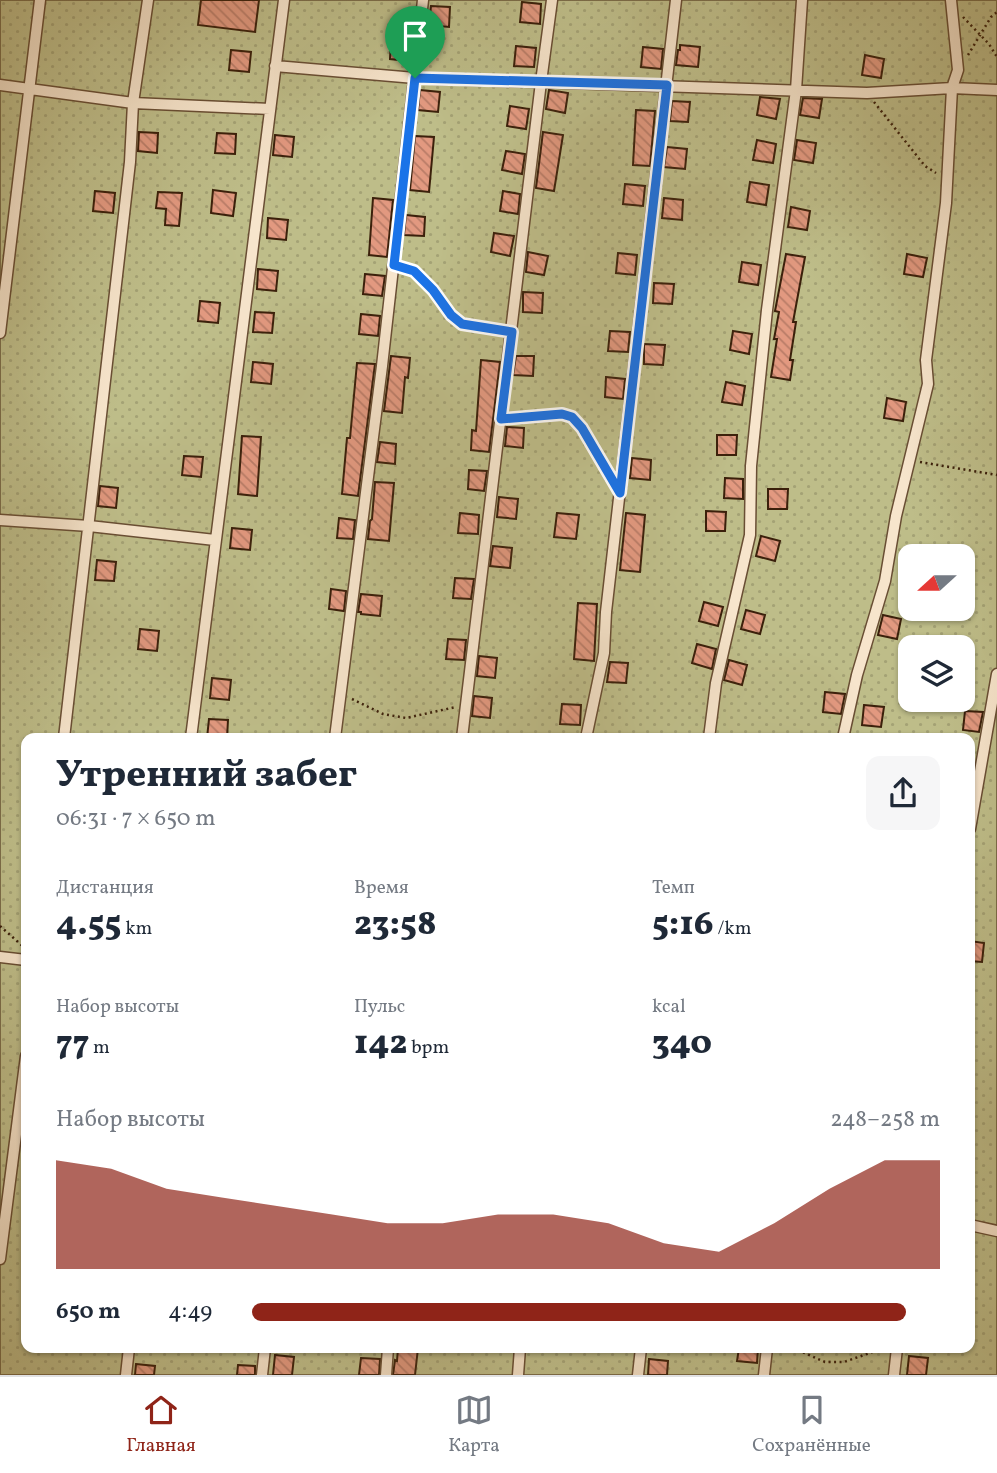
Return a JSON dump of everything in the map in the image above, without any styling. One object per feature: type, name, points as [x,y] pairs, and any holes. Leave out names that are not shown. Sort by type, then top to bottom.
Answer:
[{"type":"street","points":[[0,333],[40,0]]},
{"type":"street","points":[[65,733],[130,162],[133,103],[148,0]]},
{"type":"street","points":[[192,733],[284,0]]},
{"type":"street","points":[[336,733],[394,265],[423,0]]},
{"type":"street","points":[[463,733],[552,0]]},
{"type":"street","points":[[587,733],[604,653],[606,612],[676,0]]},
{"type":"street","points":[[710,733],[716,683],[750,535],[753,440],[796,90],[802,0]]},
{"type":"street","points":[[845,733],[858,674],[885,581],[896,516],[928,384],[926,360],[946,203],[952,88],[958,69],[951,1]]},
{"type":"street","points":[[275,66],[415,78],[867,93],[952,88],[997,90]]},
{"type":"street","points":[[0,85],[133,103],[270,109]]},
{"type":"street","points":[[0,520],[89,526],[215,540]]},
{"type":"street","points":[[975,800],[997,674]]},
{"type":"street","points":[[0,957],[21,959]]},
{"type":"street","points":[[0,1259],[21,1095]]},
{"type":"street","points":[[975,1226],[997,1231]]},
{"type":"street","points":[[126,1375],[128,1353]]},
{"type":"street","points":[[262,1375],[264,1353]]},
{"type":"street","points":[[386,1375],[388,1353]]},
{"type":"street","points":[[518,1375],[520,1353]]},
{"type":"street","points":[[638,1375],[640,1353]]},
{"type":"street","points":[[764,1375],[766,1353]]},
{"type":"street","points":[[894,1375],[896,1353]]},
{"type":"path","points":[[951,1],[997,57]]},
{"type":"path","points":[[958,69],[991,17],[997,12]]},
{"type":"path","points":[[867,93],[925,166],[947,181]]},
{"type":"path","points":[[394,265],[414,271],[433,290],[451,315],[462,324],[512,332]]},
{"type":"path","points":[[501,419],[562,414],[572,417],[582,428],[620,493]]},
{"type":"path","points":[[909,461],[997,475]]},
{"type":"path","points":[[340,698],[353,699],[383,714],[406,718],[466,705]]},
{"type":"path","points":[[0,926],[21,945]]},
{"type":"path","points":[[804,1353],[825,1362],[844,1362],[870,1353]]},
{"type":"shaded area","points":[[0,0],[997,0],[997,1375],[0,1375]]},
{"type":"building","points":[[201,0],[259,0],[255,32],[198,25]]},
{"type":"building","points":[[522,2],[541,4],[540,24],[520,22]]},
{"type":"building","points":[[431,6],[450,7],[449,27],[429,25]]},
{"type":"building","points":[[391,39],[411,41],[409,61],[390,59]]},
{"type":"building","points":[[680,45],[700,47],[698,67],[676,65]]},
{"type":"building","points":[[516,46],[536,48],[534,67],[514,66]]},
{"type":"building","points":[[643,47],[663,49],[661,69],[641,67]]},
{"type":"building","points":[[231,50],[251,52],[249,72],[229,70]]},
{"type":"building","points":[[865,55],[884,59],[881,78],[862,75]]},
{"type":"building","points":[[420,90],[440,92],[438,112],[418,110]]},
{"type":"building","points":[[549,90],[568,93],[565,113],[546,109]]},
{"type":"building","points":[[760,97],[780,99],[776,119],[757,115]]},
{"type":"building","points":[[803,98],[822,99],[819,118],[800,115]]},
{"type":"building","points":[[672,101],[690,102],[688,122],[670,121]]},
{"type":"building","points":[[510,106],[529,109],[526,129],[507,126]]},
{"type":"building","points":[[636,110],[655,111],[650,166],[633,165]]},
{"type":"building","points":[[139,132],[158,133],[157,153],[138,151]]},
{"type":"building","points":[[543,132],[563,135],[554,191],[536,188]]},
{"type":"building","points":[[217,133],[236,134],[235,154],[215,153]]},
{"type":"building","points":[[275,135],[294,137],[292,157],[273,155]]},
{"type":"building","points":[[415,136],[434,137],[429,192],[410,190]]},
{"type":"building","points":[[757,140],[776,144],[773,163],[753,160]]},
{"type":"building","points":[[797,140],[816,143],[813,163],[794,160]]},
{"type":"building","points":[[667,147],[687,149],[685,169],[664,167]]},
{"type":"building","points":[[506,151],[525,154],[522,174],[502,170]]},
{"type":"building","points":[[750,182],[769,185],[766,205],[747,202]]},
{"type":"building","points":[[625,184],[645,186],[643,206],[623,204]]},
{"type":"building","points":[[213,190],[236,193],[233,216],[211,213]]},
{"type":"building","points":[[95,191],[115,193],[113,213],[93,211]]},
{"type":"building","points":[[503,191],[520,194],[518,214],[500,211]]},
{"type":"building","points":[[158,192],[182,193],[179,226],[165,225],[166,209],[156,208]]},
{"type":"building","points":[[373,198],[393,200],[387,257],[369,255]]},
{"type":"building","points":[[664,198],[683,200],[682,220],[662,218]]},
{"type":"building","points":[[791,207],[810,211],[807,230],[788,227]]},
{"type":"building","points":[[406,215],[425,217],[424,236],[404,235]]},
{"type":"building","points":[[268,218],[288,220],[286,240],[267,238]]},
{"type":"building","points":[[494,233],[514,236],[510,256],[491,252]]},
{"type":"building","points":[[528,252],[548,256],[544,275],[526,272]]},
{"type":"building","points":[[618,253],[637,255],[635,275],[616,273]]},
{"type":"building","points":[[786,254],[805,257],[793,322],[796,322],[790,380],[771,377],[779,312],[775,311]]},
{"type":"building","points":[[907,254],[927,258],[923,277],[904,274]]},
{"type":"building","points":[[742,262],[761,265],[758,285],[739,282]]},
{"type":"building","points":[[258,269],[278,271],[276,291],[257,289]]},
{"type":"building","points":[[365,274],[385,276],[382,296],[363,294]]},
{"type":"building","points":[[654,283],[674,284],[672,304],[653,303]]},
{"type":"building","points":[[523,292],[543,293],[542,313],[523,312]]},
{"type":"building","points":[[200,301],[220,303],[218,323],[198,321]]},
{"type":"building","points":[[255,312],[274,313],[272,333],[253,332]]},
{"type":"building","points":[[361,314],[380,316],[378,336],[359,334]]},
{"type":"building","points":[[610,331],[630,332],[628,352],[608,351]]},
{"type":"building","points":[[733,331],[752,334],[749,354],[730,350]]},
{"type":"building","points":[[644,344],[665,345],[663,365],[644,364]]},
{"type":"building","points":[[391,356],[410,358],[408,378],[405,377],[402,413],[384,411]]},
{"type":"building","points":[[516,356],[534,356],[533,376],[513,375]]},
{"type":"building","points":[[481,360],[500,362],[489,452],[471,450],[472,430],[476,431]]},
{"type":"building","points":[[253,362],[273,364],[271,384],[251,382]]},
{"type":"building","points":[[357,363],[375,364],[358,496],[342,494]]},
{"type":"building","points":[[606,377],[625,379],[623,399],[605,397]]},
{"type":"building","points":[[726,382],[745,386],[742,405],[722,402]]},
{"type":"building","points":[[887,398],[906,402],[903,421],[884,418]]},
{"type":"building","points":[[507,427],[524,428],[523,448],[505,446]]},
{"type":"building","points":[[717,435],[737,435],[736,455],[717,455]]},
{"type":"building","points":[[242,436],[261,437],[257,496],[238,494]]},
{"type":"building","points":[[380,442],[396,444],[395,464],[377,462]]},
{"type":"building","points":[[184,456],[203,457],[201,477],[182,475]]},
{"type":"building","points":[[632,458],[651,460],[650,480],[630,478]]},
{"type":"building","points":[[469,470],[487,471],[484,491],[468,489]]},
{"type":"building","points":[[725,478],[743,479],[743,499],[724,498]]},
{"type":"building","points":[[375,482],[394,483],[389,541],[368,539]]},
{"type":"building","points":[[100,486],[118,488],[116,508],[98,506]]},
{"type":"building","points":[[768,489],[788,489],[787,509],[768,509]]},
{"type":"building","points":[[499,497],[518,499],[516,519],[497,517]]},
{"type":"building","points":[[706,511],[726,512],[725,531],[706,531]]},
{"type":"building","points":[[460,513],[479,515],[478,534],[458,533]]},
{"type":"building","points":[[557,513],[579,515],[576,539],[554,537]]},
{"type":"building","points":[[626,513],[645,515],[640,572],[620,570]]},
{"type":"building","points":[[339,518],[355,520],[353,539],[337,538]]},
{"type":"building","points":[[232,528],[252,530],[250,550],[230,548]]},
{"type":"building","points":[[761,536],[780,541],[775,561],[756,556]]},
{"type":"building","points":[[493,546],[512,548],[510,568],[490,566]]},
{"type":"building","points":[[97,560],[116,562],[114,581],[95,580]]},
{"type":"building","points":[[455,578],[474,579],[471,599],[453,598]]},
{"type":"building","points":[[331,589],[346,591],[344,611],[329,609]]},
{"type":"building","points":[[361,594],[382,596],[380,616],[358,612]]},
{"type":"building","points":[[704,602],[723,607],[718,626],[699,621]]},
{"type":"building","points":[[578,603],[597,604],[594,661],[574,659]]},
{"type":"building","points":[[746,610],[765,615],[760,634],[741,629]]},
{"type":"building","points":[[883,615],[901,621],[897,639],[878,635]]},
{"type":"building","points":[[140,629],[159,631],[157,651],[138,649]]},
{"type":"building","points":[[448,639],[466,640],[464,660],[446,659]]},
{"type":"building","points":[[697,644],[716,649],[712,669],[692,663]]},
{"type":"building","points":[[479,656],[497,658],[495,678],[477,676]]},
{"type":"building","points":[[729,660],[747,665],[742,685],[724,680]]},
{"type":"building","points":[[610,662],[628,663],[626,683],[607,682]]},
{"type":"building","points":[[212,678],[231,680],[229,700],[210,698]]},
{"type":"building","points":[[825,692],[845,694],[841,714],[823,712]]},
{"type":"building","points":[[474,696],[492,698],[490,718],[472,716]]},
{"type":"building","points":[[562,704],[581,705],[580,725],[560,724]]},
{"type":"building","points":[[864,705],[884,707],[881,727],[862,725]]},
{"type":"building","points":[[965,712],[983,712],[979,732],[963,730]]},
{"type":"building","points":[[209,719],[228,720],[227,733],[208,733]]},
{"type":"building","points":[[975,942],[984,943],[982,962],[975,961]]},
{"type":"building","points":[[398,1353],[417,1353],[415,1375],[393,1375],[395,1360],[397,1361]]},
{"type":"building","points":[[738,1353],[758,1353],[757,1363],[737,1361]]},
{"type":"building","points":[[275,1355],[294,1357],[292,1375],[273,1375]]},
{"type":"building","points":[[909,1356],[928,1358],[926,1375],[907,1375]]},
{"type":"building","points":[[361,1358],[380,1359],[379,1375],[359,1375]]},
{"type":"building","points":[[649,1359],[668,1361],[667,1375],[648,1375]]},
{"type":"building","points":[[136,1364],[155,1366],[154,1375],[135,1375]]},
{"type":"building","points":[[238,1365],[255,1366],[255,1375],[237,1375]]},
{"type":"route","points":[[415,78],[667,85],[620,493],[582,428],[572,417],[562,414],[501,419],[512,332],[462,324],[451,315],[433,290],[414,271],[394,265],[415,78]]}]
